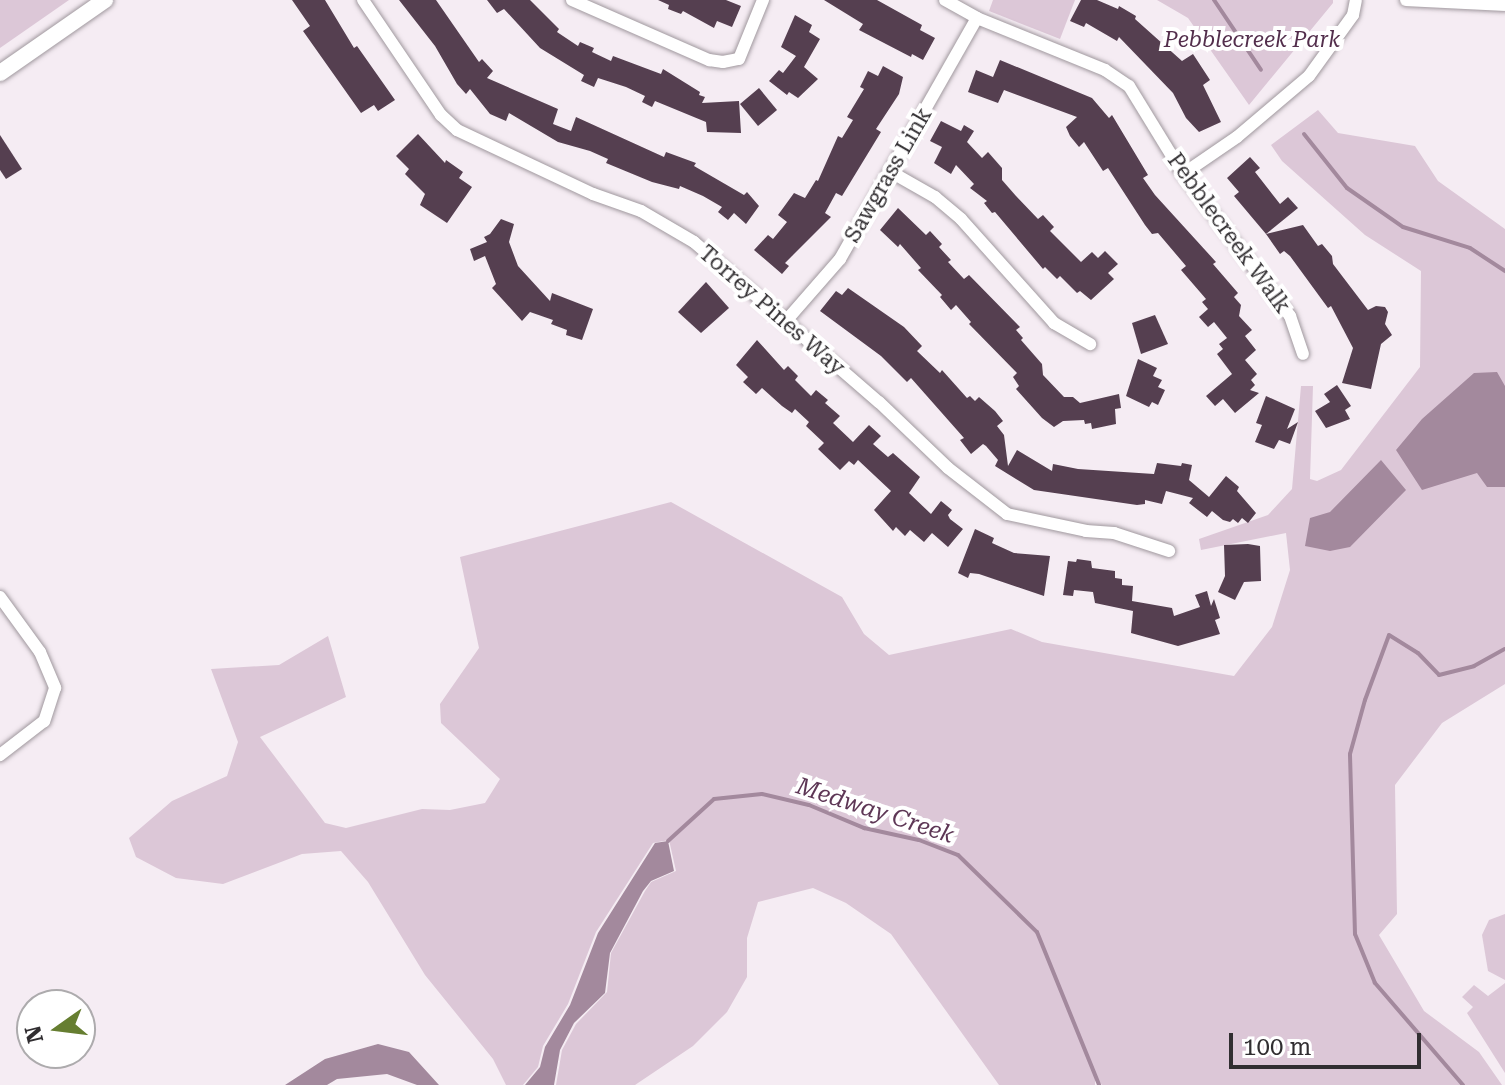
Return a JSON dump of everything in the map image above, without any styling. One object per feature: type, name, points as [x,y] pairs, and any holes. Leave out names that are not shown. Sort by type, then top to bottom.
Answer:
[{"type":"main road","points":[[0,73],[105,0]]},
{"type":"street","name":"Torrey Pines Way","points":[[363,0],[441,115],[457,130],[593,194],[641,211],[694,242],[720,261],[785,322],[879,402],[948,468],[1007,514],[1086,531],[1114,533],[1169,551]]},
{"type":"street","points":[[572,0],[709,60],[723,62],[739,59],[763,0]]},
{"type":"street","name":"Pebblecreek Walk","points":[[945,0],[977,18],[1105,70],[1129,86],[1183,174],[1290,316],[1303,354]]},
{"type":"street","points":[[1183,174],[1237,137],[1309,76],[1353,15],[1356,0]]},
{"type":"street","points":[[1406,0],[1505,5]]},
{"type":"street","name":"Sawgrass Link","points":[[785,322],[840,259],[977,18]]},
{"type":"street","points":[[891,172],[935,197],[961,219],[1054,323],[1090,344]]},
{"type":"street","points":[[0,597],[40,652],[55,688],[44,721],[0,755]]},
{"type":"green space","points":[[0,0],[69,0],[0,48]]},
{"type":"green space","points":[[993,0],[1075,0],[1060,39],[989,11]]},
{"type":"green space","name":"Pebblecreek Park","points":[[1157,0],[1333,0],[1333,3],[1249,105],[1188,18]]},
{"type":"green space","points":[[1318,110],[1338,133],[1415,146],[1438,181],[1505,229],[1505,684],[1442,723],[1395,785],[1397,914],[1379,935],[1424,1011],[1479,1052],[1502,1085],[1102,1085],[1095,1076],[1095,1085],[999,1085],[891,934],[846,903],[813,888],[758,902],[747,938],[747,977],[727,1012],[693,1046],[635,1085],[556,1085],[562,1050],[576,1024],[607,992],[611,953],[645,891],[651,882],[676,871],[669,840],[653,843],[596,932],[568,1004],[543,1046],[538,1067],[523,1085],[506,1085],[493,1059],[425,975],[368,882],[341,851],[302,854],[223,884],[176,878],[136,857],[129,838],[172,801],[227,776],[238,742],[211,669],[279,665],[328,636],[346,697],[260,737],[325,823],[346,828],[422,809],[450,810],[485,803],[500,779],[441,723],[440,704],[479,648],[460,557],[671,502],[842,597],[864,634],[889,655],[1011,629],[1042,642],[1234,676],[1272,627],[1290,570],[1286,533],[1201,550],[1199,539],[1268,515],[1292,489],[1301,386],[1313,386],[1310,479],[1317,481],[1341,470],[1420,367],[1421,271],[1365,235],[1282,161],[1271,145]]},
{"type":"green space","points":[[1505,914],[1505,980],[1488,971],[1482,935],[1489,920]]},
{"type":"green space","points":[[1505,983],[1505,1073],[1467,1013],[1473,1007],[1462,997],[1474,985],[1488,996]]},
{"type":"shaded area","points":[[1497,372],[1505,386],[1505,487],[1487,487],[1477,473],[1422,490],[1396,450],[1422,419],[1474,373]]},
{"type":"shaded area","points":[[1381,460],[1406,490],[1350,547],[1330,551],[1305,546],[1310,518],[1330,512]]},
{"type":"shaded area","points":[[668,841],[674,871],[651,881],[643,891],[610,953],[605,993],[574,1023],[560,1050],[554,1085],[525,1085],[540,1067],[545,1047],[570,1005],[598,933],[655,843]]},
{"type":"shaded area","points":[[378,1044],[409,1052],[439,1085],[417,1085],[387,1074],[337,1079],[327,1085],[285,1085],[325,1059]]},
{"type":"building","points":[[292,0],[325,0],[354,48],[357,46],[395,100],[378,111],[374,105],[361,113],[303,31],[310,26]]},
{"type":"building","points":[[399,0],[436,0],[479,62],[482,59],[493,71],[487,78],[558,109],[553,124],[571,131],[576,117],[664,157],[666,152],[696,163],[694,166],[744,195],[747,192],[759,206],[746,224],[734,213],[728,220],[718,212],[722,207],[703,196],[680,186],[679,189],[652,182],[606,163],[608,159],[558,142],[509,113],[506,121],[490,114],[470,89],[466,94],[457,84],[435,46]]},
{"type":"building","points":[[487,0],[530,0],[559,29],[557,32],[578,46],[580,42],[594,48],[592,52],[611,61],[613,56],[661,74],[663,69],[700,92],[699,95],[705,97],[702,103],[739,101],[741,133],[707,132],[706,122],[655,101],[652,107],[642,102],[645,96],[626,87],[598,78],[594,87],[581,81],[584,75],[540,48],[504,9],[497,13]]},
{"type":"building","points":[[658,0],[726,0],[741,6],[732,27],[717,21],[714,28],[683,11],[681,14],[668,9],[669,5]]},
{"type":"building","points":[[824,0],[877,0],[922,25],[920,30],[935,38],[923,60],[912,54],[911,57],[859,30],[863,24]]},
{"type":"building","points":[[1081,0],[1097,0],[1118,9],[1119,6],[1136,16],[1135,19],[1182,61],[1193,54],[1210,80],[1203,85],[1221,122],[1199,132],[1186,118],[1173,93],[1119,37],[1117,41],[1086,23],[1084,27],[1070,21]]},
{"type":"building","points":[[795,15],[812,25],[809,32],[820,39],[804,67],[818,79],[798,98],[789,92],[787,95],[769,81],[779,70],[783,73],[796,56],[781,47]]},
{"type":"building","points":[[1000,60],[1092,98],[1109,118],[1112,115],[1148,175],[1143,178],[1155,195],[1216,262],[1213,264],[1238,293],[1234,297],[1241,305],[1239,316],[1252,330],[1245,336],[1256,350],[1245,360],[1257,374],[1251,380],[1255,385],[1250,390],[1259,393],[1235,413],[1223,399],[1215,406],[1206,396],[1232,374],[1217,354],[1223,349],[1219,344],[1227,338],[1214,322],[1208,327],[1199,317],[1208,309],[1202,302],[1206,299],[1181,270],[1186,266],[1158,233],[1152,234],[1108,168],[1103,171],[1084,142],[1079,147],[1070,136],[1066,127],[1077,117],[1004,90],[998,103],[968,92],[976,70],[993,77]]},
{"type":"building","points":[[883,66],[903,77],[899,94],[876,129],[881,132],[842,196],[836,193],[825,213],[831,217],[785,263],[789,266],[782,274],[754,250],[768,235],[773,239],[787,222],[778,215],[794,193],[805,198],[818,181],[838,136],[842,138],[853,120],[847,117],[864,89],[860,87],[868,71],[878,76]]},
{"type":"building","points":[[759,88],[777,110],[758,126],[740,104]]},
{"type":"building","points":[[941,121],[961,131],[964,125],[974,131],[967,142],[982,158],[988,152],[1002,168],[1002,180],[1016,196],[1038,219],[1043,215],[1054,227],[1050,231],[1081,262],[1092,252],[1098,258],[1105,251],[1118,264],[1108,273],[1114,279],[1091,300],[1080,291],[1077,293],[1060,276],[1057,279],[1045,267],[1043,269],[995,212],[992,213],[984,203],[987,201],[970,188],[974,184],[956,165],[951,174],[934,163],[942,147],[930,141]]},
{"type":"building","points":[[418,134],[445,163],[446,160],[463,172],[459,178],[472,187],[447,223],[420,205],[425,194],[405,174],[409,169],[396,156]]},
{"type":"building","points":[[0,135],[22,169],[6,179],[0,170]]},
{"type":"building","points":[[1250,157],[1260,168],[1255,172],[1280,204],[1288,197],[1298,208],[1266,234],[1234,196],[1239,192],[1227,178]]},
{"type":"building","points":[[898,208],[926,235],[930,231],[942,244],[939,247],[951,260],[948,262],[964,279],[969,275],[1020,327],[1016,330],[1042,364],[1043,375],[1064,397],[1073,397],[1080,403],[1119,394],[1121,408],[1115,409],[1116,424],[1092,429],[1091,423],[1085,424],[1084,420],[1063,421],[1054,427],[1042,418],[1016,389],[1019,386],[1013,377],[1017,373],[969,324],[971,322],[956,305],[951,310],[900,244],[898,247],[880,230]]},
{"type":"building","points":[[501,219],[514,224],[509,242],[518,266],[550,301],[552,293],[593,309],[582,340],[566,335],[567,330],[551,324],[553,320],[530,312],[522,321],[492,288],[496,284],[485,256],[474,261],[470,249],[487,242],[484,237]]},
{"type":"building","points":[[1303,225],[1318,246],[1322,244],[1332,256],[1333,264],[1368,310],[1376,306],[1385,307],[1388,312],[1385,324],[1392,335],[1381,344],[1371,389],[1342,383],[1353,348],[1331,306],[1328,308],[1290,256],[1284,251],[1280,254],[1266,234]]},
{"type":"building","points":[[706,282],[729,308],[701,333],[678,312]]},
{"type":"building","points":[[848,288],[904,327],[922,346],[917,351],[940,373],[942,370],[967,398],[970,396],[975,401],[979,397],[995,411],[1003,421],[997,426],[1004,435],[1008,466],[1017,450],[1052,471],[1053,464],[1078,469],[1154,474],[1157,463],[1181,466],[1182,463],[1192,465],[1189,480],[1209,497],[1226,476],[1239,487],[1237,491],[1256,513],[1248,523],[1242,518],[1238,523],[1233,519],[1230,522],[1223,520],[1212,511],[1207,517],[1189,503],[1193,498],[1166,491],[1162,504],[1145,500],[1145,504],[1137,505],[1034,490],[995,466],[998,460],[983,444],[971,454],[960,440],[964,438],[911,378],[907,382],[881,356],[820,311],[836,291],[842,295]]},
{"type":"building","points":[[1155,315],[1168,344],[1141,354],[1132,323]]},
{"type":"building","points":[[757,340],[784,370],[788,366],[798,376],[795,380],[811,396],[816,390],[828,400],[825,403],[840,416],[833,423],[853,442],[869,425],[881,436],[873,444],[888,457],[893,453],[920,477],[909,493],[931,514],[941,501],[952,510],[948,515],[950,519],[963,529],[948,547],[932,533],[924,542],[910,530],[905,536],[896,527],[893,531],[874,510],[891,491],[858,460],[854,465],[849,461],[840,470],[818,449],[824,443],[806,426],[809,422],[795,409],[792,413],[762,388],[756,394],[743,382],[748,377],[736,365]]},
{"type":"building","points":[[1138,359],[1157,368],[1153,376],[1162,380],[1158,387],[1165,390],[1158,405],[1152,402],[1149,407],[1126,396]]},
{"type":"building","points":[[1337,385],[1351,406],[1345,410],[1350,419],[1326,428],[1315,411],[1330,402],[1324,394]]},
{"type":"building","points":[[1266,396],[1295,409],[1287,429],[1298,422],[1290,444],[1279,440],[1274,449],[1255,442],[1262,425],[1256,423]]},
{"type":"building","points":[[975,529],[994,538],[992,543],[1014,553],[1050,556],[1044,596],[979,574],[970,573],[968,578],[958,573]]},
{"type":"building","points":[[1224,545],[1260,546],[1261,581],[1244,582],[1235,600],[1218,592],[1225,576]]},
{"type":"building","points":[[1077,559],[1091,561],[1092,568],[1115,571],[1115,578],[1122,579],[1122,585],[1133,586],[1132,601],[1172,608],[1174,616],[1200,607],[1195,595],[1207,591],[1211,606],[1214,599],[1220,618],[1215,620],[1220,634],[1178,646],[1131,633],[1133,611],[1095,603],[1093,592],[1074,590],[1073,596],[1063,595],[1068,561],[1076,562]]},
{"type":"waterway","points":[[1214,0],[1261,70]]},
{"type":"waterway","points":[[1304,134],[1347,188],[1403,227],[1470,248],[1505,271]]},
{"type":"waterway","points":[[1463,1085],[1375,983],[1355,934],[1350,754],[1365,700],[1389,635],[1418,653],[1439,675],[1474,666],[1505,649]]},
{"type":"waterway","name":"Medway Creek","points":[[668,841],[714,799],[762,794],[809,805],[864,828],[919,840],[958,855],[1037,932],[1099,1085]]}]
